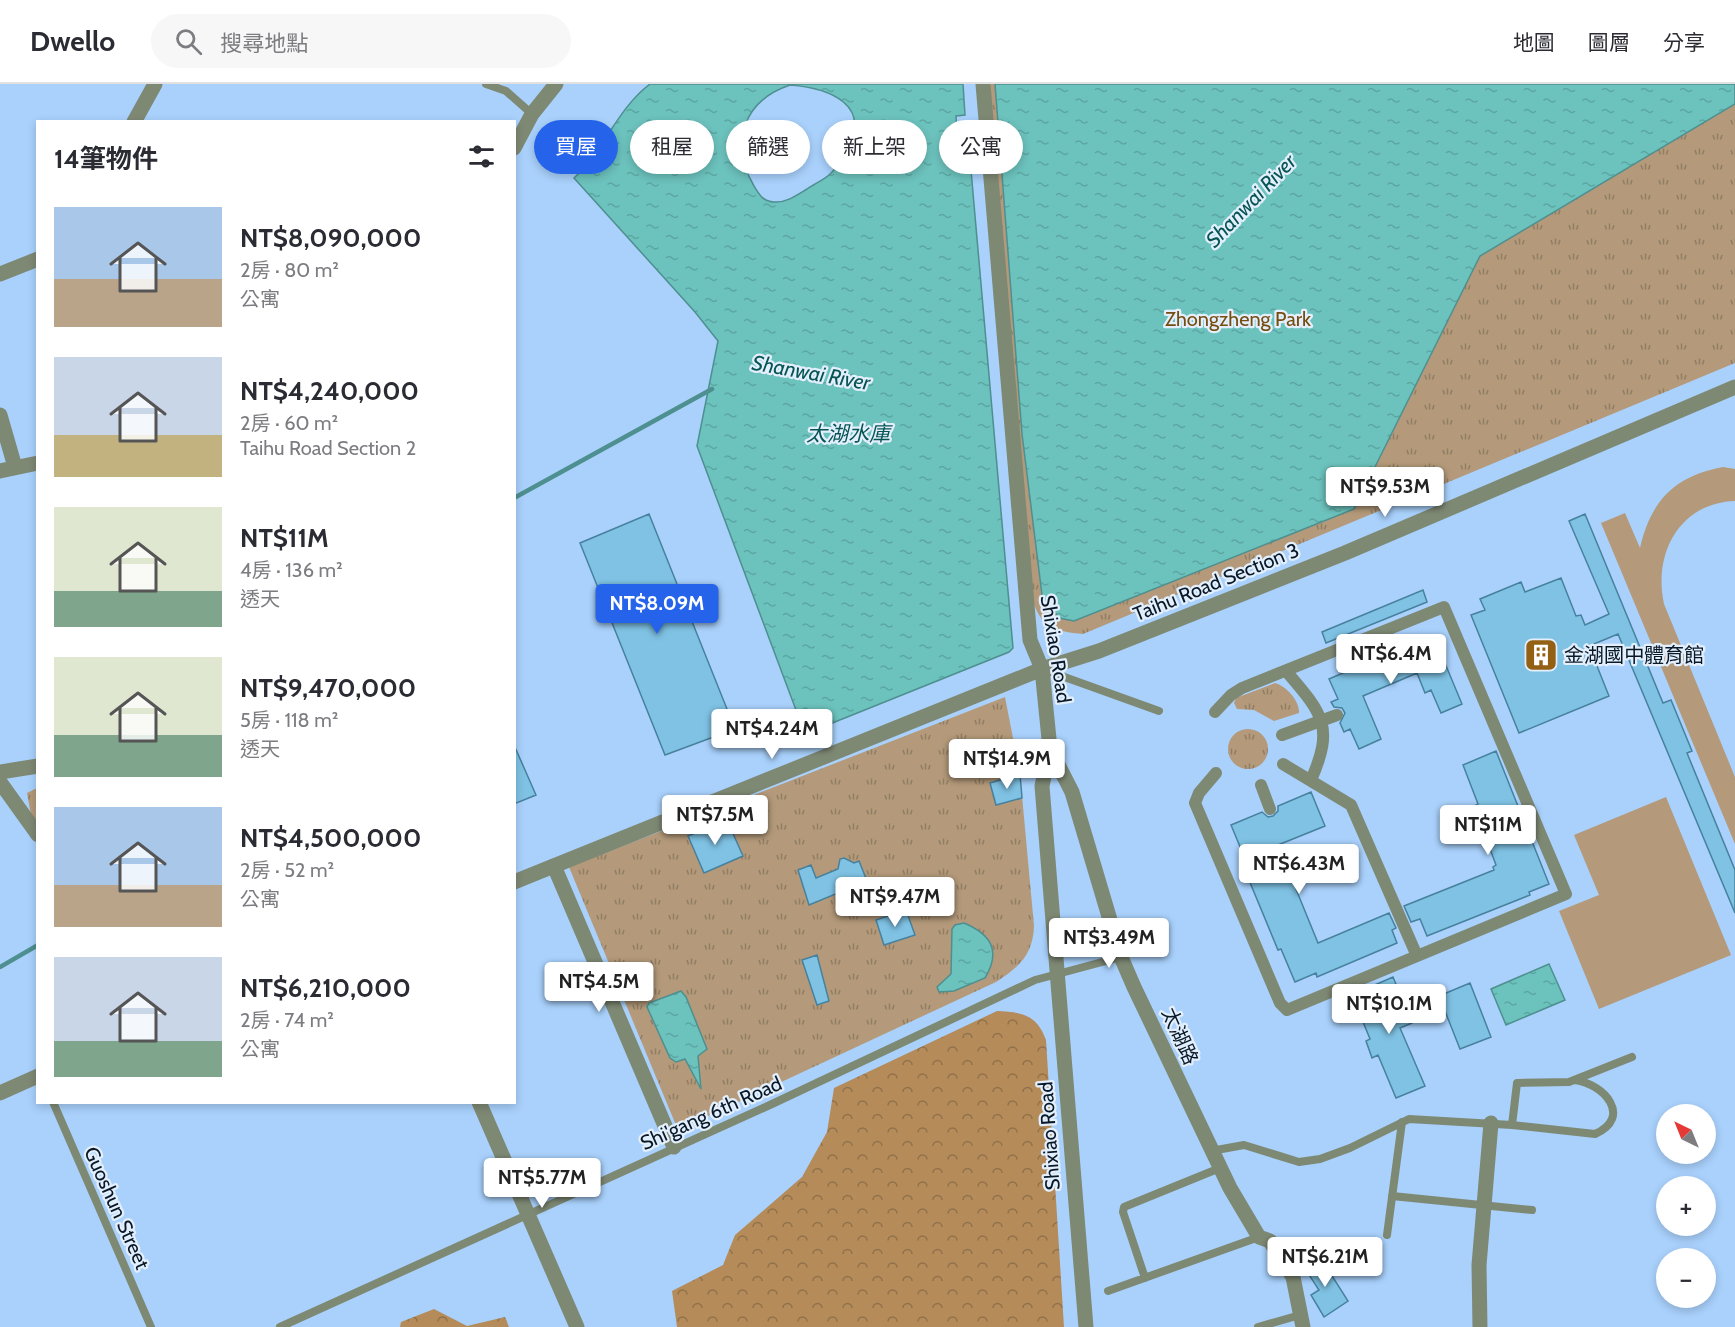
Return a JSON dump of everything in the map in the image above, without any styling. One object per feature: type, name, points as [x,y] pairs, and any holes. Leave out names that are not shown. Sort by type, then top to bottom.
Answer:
[{"type":"street","points":[[135,120],[155,84]]},
{"type":"street","points":[[516,144],[532,114],[556,84]]},
{"type":"street","name":"Shixiao Road","points":[[983,84],[1030,640],[1042,669],[1050,749],[1042,786],[1086,1327]]},
{"type":"street","points":[[0,274],[36,260]]},
{"type":"street","name":"Taihu Road Section 3","points":[[516,881],[1042,669],[1099,651],[1345,553],[1735,387]]},
{"type":"street","points":[[0,415],[7,469],[36,463]]},
{"type":"street","points":[[1215,712],[1231,695],[1444,607],[1566,894],[1287,1010],[1280,1003],[1195,803],[1199,793],[1216,773]]},
{"type":"street","points":[[1286,671],[1315,705],[1321,721],[1325,740],[1322,755],[1311,780]]},
{"type":"street","points":[[1282,735],[1337,715]]},
{"type":"street","name":"太湖路","points":[[1050,749],[1072,792],[1122,957],[1220,1168],[1259,1237],[1270,1241],[1293,1276],[1302,1321]]},
{"type":"street","points":[[1282,764],[1351,805],[1417,956]]},
{"type":"street","points":[[0,772],[36,766]]},
{"type":"street","points":[[0,782],[36,832]]},
{"type":"street","points":[[1261,785],[1270,809]]},
{"type":"street","points":[[555,866],[674,1148]]},
{"type":"street","points":[[0,1093],[36,1077]]},
{"type":"street","points":[[480,1104],[577,1327]]},
{"type":"street","points":[[1480,1327],[1479,1265],[1491,1122]]},
{"type":"lane","points":[[486,84],[506,91],[532,114]]},
{"type":"lane","points":[[1042,669],[1159,711]]},
{"type":"lane","name":"Shi'gang 6th Road","points":[[280,1327],[772,1104],[1035,980],[1122,957]]},
{"type":"lane","points":[[1512,1125],[1517,1083],[1561,1083],[1632,1057]]},
{"type":"lane","points":[[1211,1151],[1244,1145],[1299,1162],[1320,1159],[1350,1148],[1409,1119],[1491,1122],[1595,1134],[1605,1130],[1612,1121],[1613,1111],[1609,1100],[1588,1082],[1574,1080]]},
{"type":"lane","name":"Guoshun Street","points":[[54,1104],[151,1327]]},
{"type":"lane","points":[[1387,1235],[1402,1122]]},
{"type":"lane","points":[[1145,1278],[1123,1212],[1124,1207],[1220,1168]]},
{"type":"lane","points":[[1392,1196],[1532,1210]]},
{"type":"lane","points":[[1108,1291],[1259,1237]]},
{"type":"lane","points":[[1258,1327],[1302,1321]]},
{"type":"green space","name":"Zhongzheng Park","points":[[983,84],[1735,84],[1735,363],[1083,634],[1057,629],[1043,620],[1038,613],[1024,581],[990,174],[1023,174],[1023,120],[986,120]]},
{"type":"green space","points":[[1723,467],[1735,469],[1735,501],[1715,504],[1685,521],[1674,534],[1667,550],[1662,585],[1664,604],[1735,777],[1735,844],[1601,523],[1625,513],[1640,548],[1651,516],[1668,493],[1691,477]]},
{"type":"green space","points":[[1275,683],[1284,687],[1292,695],[1299,708],[1299,713],[1274,721],[1254,710],[1237,709],[1234,703],[1236,698]]},
{"type":"green space","points":[[1005,697],[1020,774],[1034,926],[1028,953],[1018,965],[996,982],[678,1130],[569,867]]},
{"type":"green space","points":[[1248,729],[1262,735],[1268,749],[1262,763],[1248,769],[1234,763],[1228,749],[1234,735]]},
{"type":"green space","points":[[36,788],[36,822],[31,815],[27,793]]},
{"type":"green space","points":[[1666,797],[1731,955],[1599,1009],[1559,911],[1599,895],[1574,835]]},
{"type":"green space","points":[[997,1011],[1014,1012],[1027,1016],[1038,1025],[1046,1040],[1064,1327],[677,1327],[672,1291],[723,1265],[735,1235],[802,1177],[827,1132],[834,1088]]},
{"type":"green space","points":[[434,1309],[467,1326],[505,1317],[509,1327],[400,1327],[401,1322]]},
{"type":"water","name":"太湖水庫","points":[[650,84],[963,84],[965,115],[956,116],[956,120],[939,120],[939,174],[971,174],[1013,648],[1009,652],[805,734],[697,446],[718,341],[695,312],[574,178],[578,174],[618,174],[617,120],[628,105]]},
{"type":"water","name":"Zhongzheng Park","points":[[995,84],[1735,84],[1735,104],[1480,256],[1354,509],[1074,621],[1059,618],[1042,595],[1022,434],[1002,174],[1023,174],[1023,120],[998,120]]},
{"type":"water","points":[[964,923],[981,932],[991,944],[993,959],[990,968],[985,978],[954,991],[939,992],[937,987],[951,974],[952,929],[955,925]]},
{"type":"water","points":[[1549,964],[1565,1000],[1506,1025],[1491,989]]},
{"type":"water","points":[[681,991],[686,997],[707,1049],[698,1056],[701,1089],[685,1059],[676,1062],[670,1058],[647,1007],[649,1003]]},
{"type":"building","points":[[649,514],[735,729],[665,755],[580,543]]},
{"type":"building","name":"金湖國中體育館","points":[[1585,514],[1663,703],[1671,700],[1692,751],[1687,753],[1735,870],[1735,913],[1618,634],[1594,644],[1598,654],[1593,656],[1609,696],[1519,733],[1471,615],[1485,610],[1480,599],[1521,582],[1525,592],[1561,578],[1576,616],[1581,615],[1585,625],[1609,614],[1569,521]]},
{"type":"building","points":[[1423,590],[1427,602],[1326,643],[1322,632]]},
{"type":"building","points":[[1434,637],[1462,704],[1441,713],[1431,690],[1425,693],[1417,673],[1363,696],[1381,739],[1359,749],[1350,729],[1344,732],[1340,723],[1345,713],[1342,708],[1334,707],[1331,702],[1338,699],[1329,679],[1418,641],[1419,644]]},
{"type":"building","points":[[516,750],[536,795],[516,803]]},
{"type":"building","points":[[1496,751],[1549,884],[1529,892],[1530,895],[1427,936],[1420,919],[1411,922],[1404,906],[1494,870],[1493,867],[1496,865],[1474,806],[1478,804],[1463,765]]},
{"type":"building","points":[[1020,774],[1022,798],[996,805],[990,783]]},
{"type":"building","points":[[1311,792],[1325,826],[1278,845],[1318,943],[1389,913],[1396,928],[1392,930],[1397,943],[1317,977],[1316,973],[1295,982],[1281,949],[1278,950],[1244,868],[1248,866],[1231,825],[1262,812],[1268,817],[1273,816],[1278,811],[1278,806]]},
{"type":"building","points":[[727,820],[743,856],[704,873],[688,836]]},
{"type":"building","points":[[844,858],[854,863],[859,861],[867,881],[863,883],[861,893],[855,895],[845,890],[809,905],[798,870],[811,865],[816,878],[838,869],[840,859]]},
{"type":"building","points":[[906,910],[915,935],[884,945],[876,920]]},
{"type":"building","points":[[817,955],[829,1001],[817,1005],[802,960]]},
{"type":"building","points":[[1393,977],[1412,1023],[1400,1028],[1425,1086],[1396,1098],[1378,1055],[1372,1058],[1366,1041],[1370,1039],[1352,995]]},
{"type":"building","points":[[1470,983],[1491,1037],[1460,1049],[1439,996]]},
{"type":"building","points":[[1320,1257],[1348,1301],[1324,1317],[1311,1295],[1319,1290],[1304,1267]]},
{"type":"waterway","name":"Shanwai River","points":[[516,497],[712,389]]},
{"type":"waterway","name":"Shanwai River","points":[[0,967],[36,946]]},
{"type":"place","name":"金湖國中體育館","points":[[1541,655]]}]
